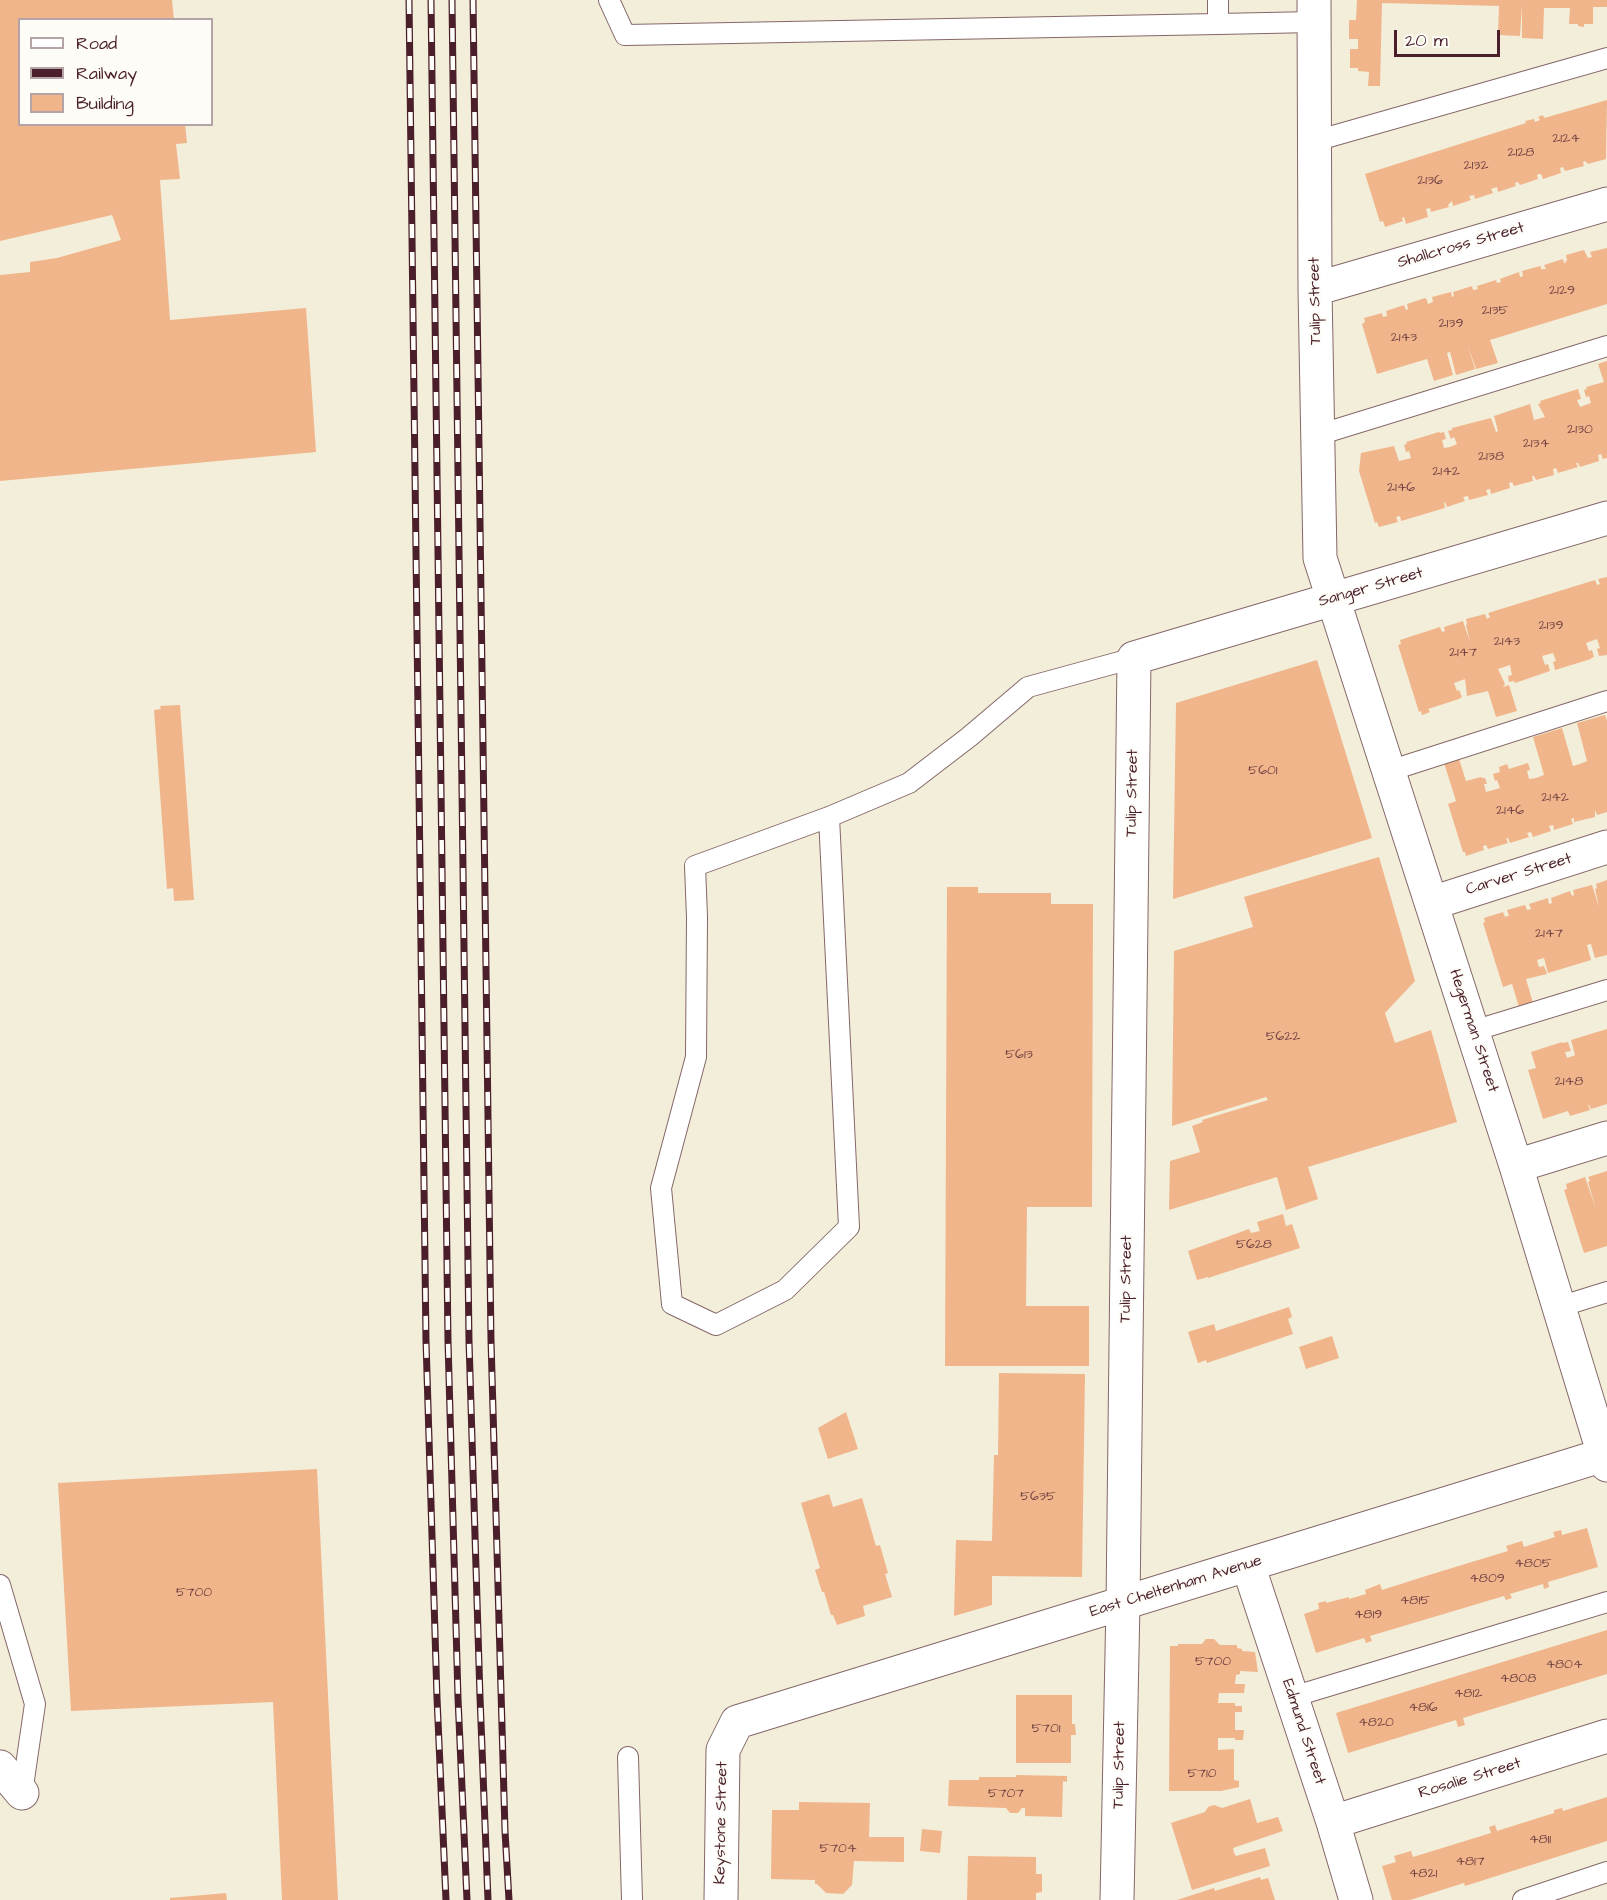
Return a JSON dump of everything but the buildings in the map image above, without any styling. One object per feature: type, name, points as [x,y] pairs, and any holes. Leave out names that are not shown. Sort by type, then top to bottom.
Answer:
[{"type":"street","name":"Tulip Street","points":[[1314,11],[1315,289],[1320,558],[1333,599]]},
{"type":"street","name":"Shallcross Street","points":[[1315,289],[1607,204]]},
{"type":"street","name":"Sanger Street","points":[[1134,658],[1607,518]]},
{"type":"street","name":"Hegerman Street","points":[[1333,599],[1516,1166],[1606,1458]]},
{"type":"street","name":"Tulip Street","points":[[1118,1900],[1124,1603],[1134,658]]},
{"type":"street","name":"Carver Street","points":[[1432,903],[1607,848]]},
{"type":"street","points":[[1516,1166],[1607,1138]]},
{"type":"street","name":"East Cheltenham Avenue","points":[[745,1719],[1606,1458]]},
{"type":"street","name":"Edmund Street","points":[[1248,1565],[1333,1822],[1356,1900]]},
{"type":"street","name":"Keystone Street","points":[[721,1900],[723,1750],[737,1722],[745,1719]]},
{"type":"street","name":"Rosalie Street","points":[[1333,1822],[1607,1736]]},
{"type":"street","points":[[0,1767],[22,1793]]},
{"type":"lane","points":[[609,0],[625,35],[1218,24],[1314,11]]},
{"type":"lane","points":[[1218,0],[1218,24]]},
{"type":"lane","points":[[1315,141],[1607,58]]},
{"type":"lane","points":[[1318,435],[1607,346]]},
{"type":"lane","points":[[829,817],[849,1227],[785,1290],[716,1325],[672,1304],[662,1188],[696,1057],[695,866],[829,817],[909,783],[969,737],[1028,687],[1134,658]]},
{"type":"lane","points":[[1389,771],[1607,701]]},
{"type":"lane","points":[[1473,1031],[1607,990]]},
{"type":"lane","points":[[1559,1307],[1607,1292]]},
{"type":"lane","points":[[0,1585],[35,1704],[22,1793]]},
{"type":"lane","points":[[1292,1697],[1607,1602]]},
{"type":"lane","points":[[628,1757],[632,1900]]},
{"type":"lane","points":[[1523,1900],[1607,1872]]},
{"type":"railway","points":[[409,0],[426,1341],[446,1900]]},
{"type":"railway","points":[[431,0],[448,1341],[458,1698],[467,1900]]},
{"type":"railway","points":[[452,0],[469,1341],[488,1900]]},
{"type":"railway","points":[[473,0],[491,1340],[509,1900]]}]
